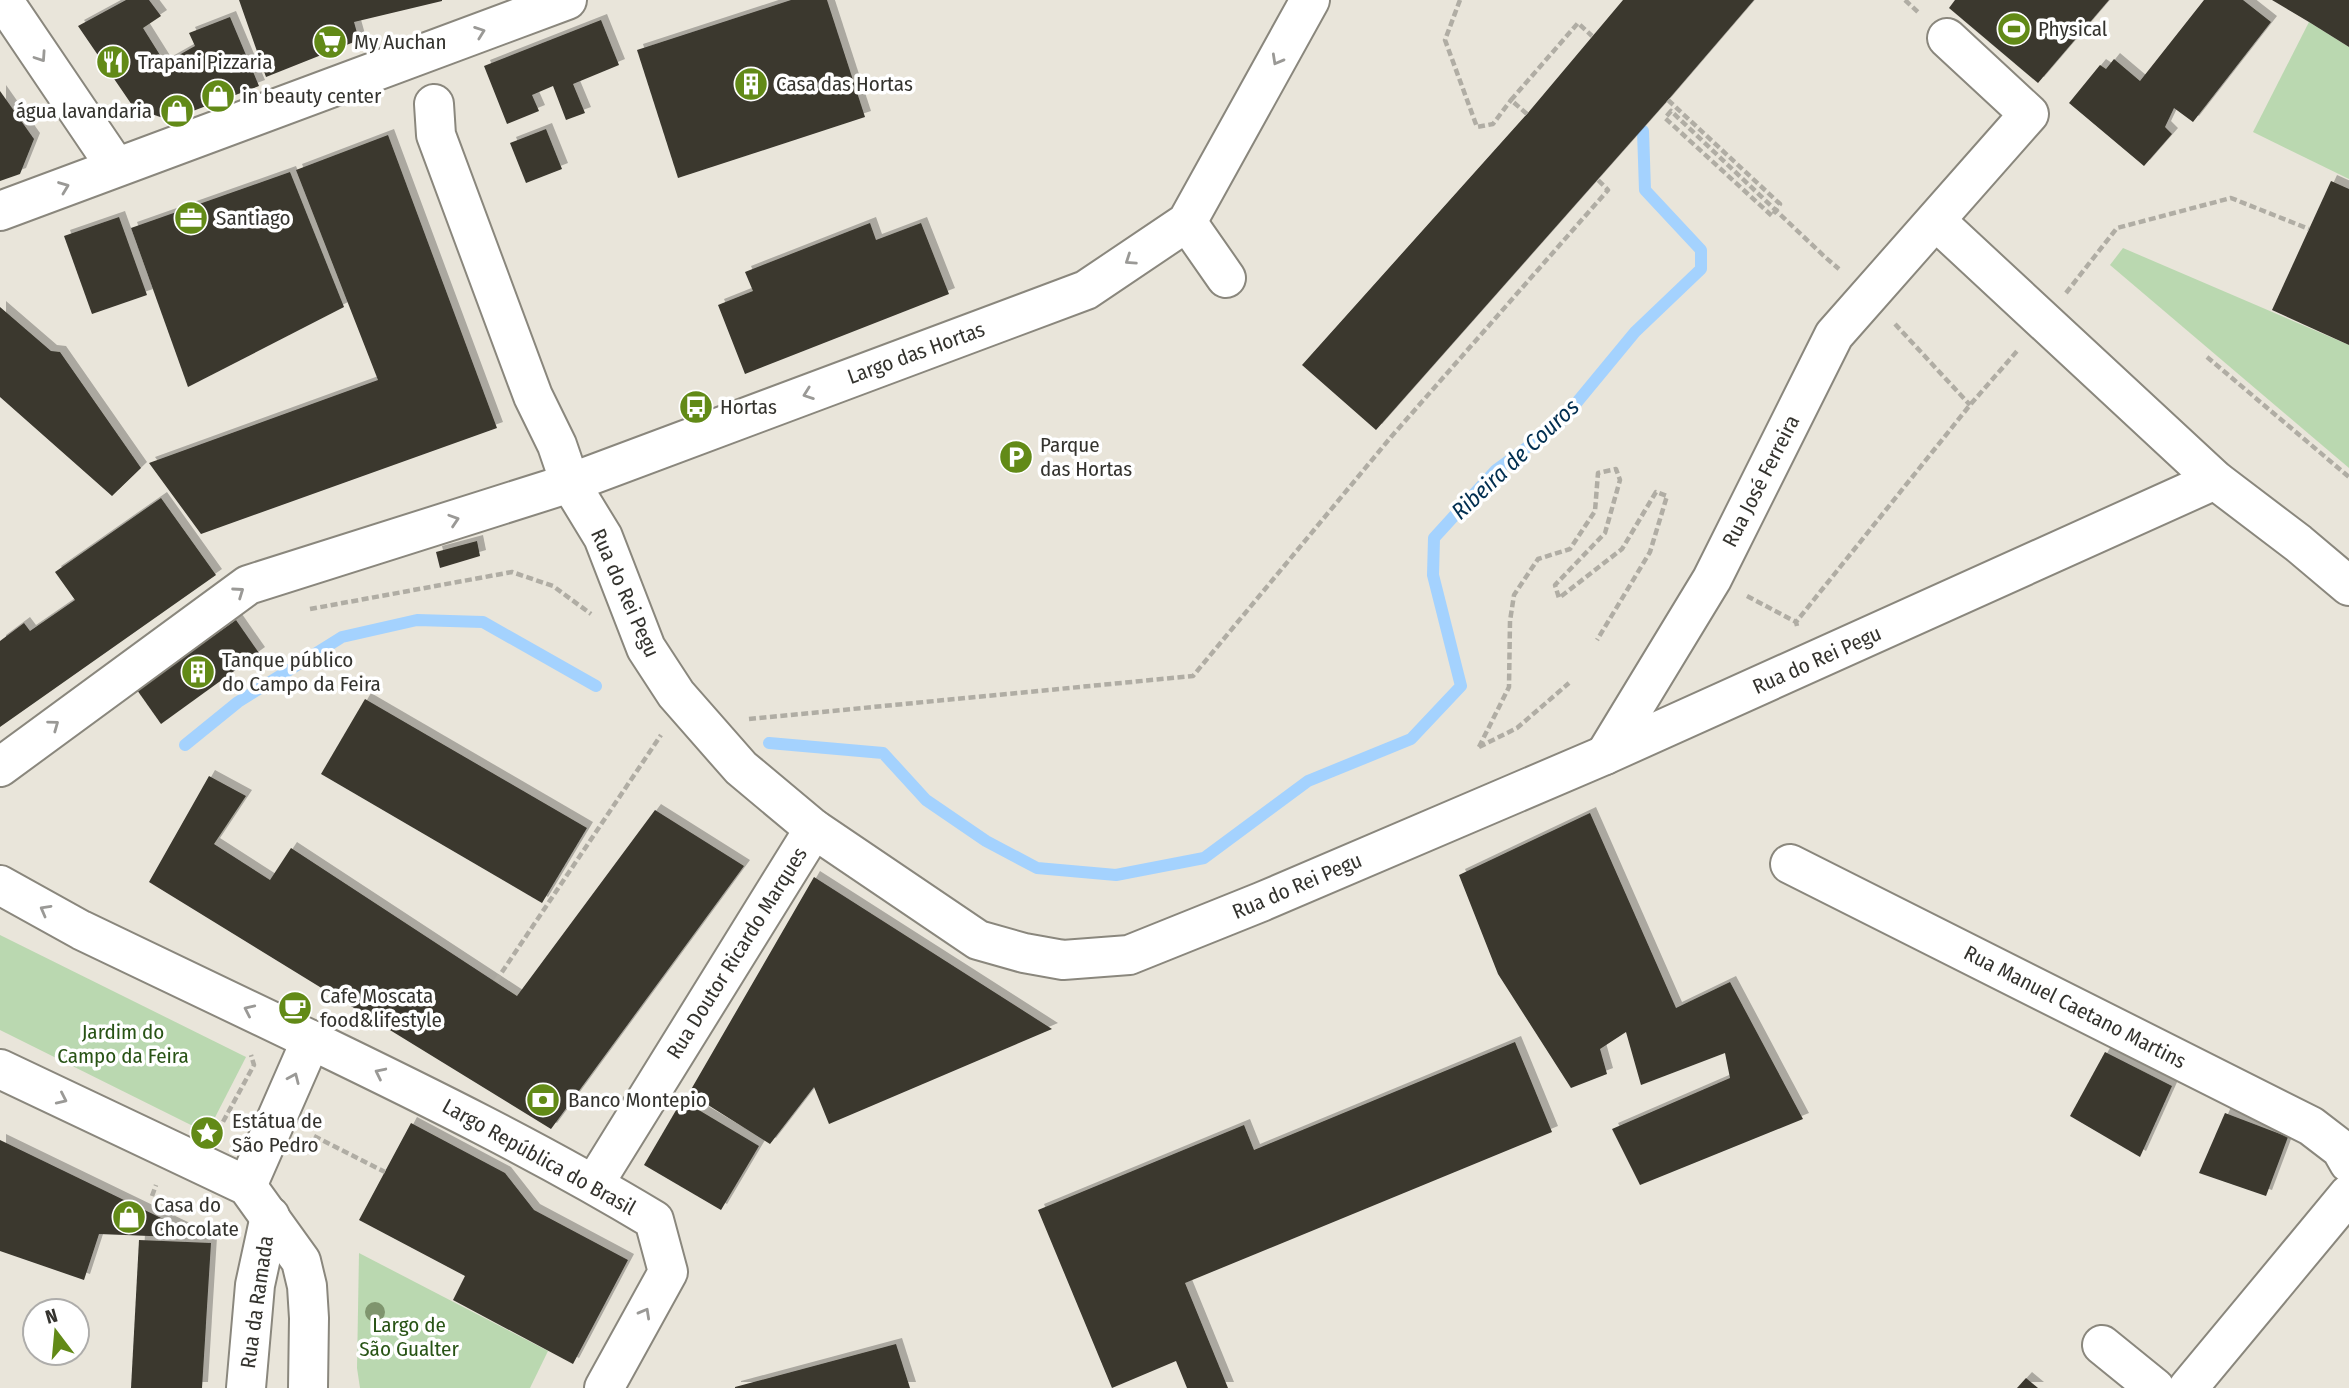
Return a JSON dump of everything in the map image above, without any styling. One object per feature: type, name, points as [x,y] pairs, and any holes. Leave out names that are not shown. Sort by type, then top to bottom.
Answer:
[{"type":"street","points":[[3,0],[116,167]]},
{"type":"street","points":[[0,211],[567,0]]},
{"type":"street","points":[[1226,278],[1187,222],[1310,0]]},
{"type":"street","name":"Rua José Ferreira","points":[[1605,755],[1712,579],[1834,335],[2029,114],[1947,38]]},
{"type":"street","name":"Rua do Rei Pegu","points":[[416,56],[434,104],[453,129],[550,391],[557,445],[569,482],[603,537],[646,648],[676,694],[741,768],[814,829],[978,940],[1024,953],[1063,960],[1129,955],[1261,902],[1605,755],[2215,480]]},
{"type":"street","points":[[1936,221],[2215,480],[2349,586]]},
{"type":"street","name":"Largo das Hortas","points":[[0,766],[248,585],[569,482],[1086,290],[1187,222]]},
{"type":"street","name":"Rua Doutor Ricardo Marques","points":[[594,1184],[814,829]]},
{"type":"street","name":"Rua Manuel Caetano Martins","points":[[1790,864],[2311,1126],[2341,1149],[2349,1163]]},
{"type":"street","name":"Largo República do Brasil","points":[[0,885],[81,930],[441,1103],[594,1184],[654,1220],[667,1272],[609,1380]]},
{"type":"street","points":[[247,1186],[311,1040]]},
{"type":"street","points":[[0,1069],[247,1186],[301,1261],[309,1318],[308,1388]]},
{"type":"street","points":[[2188,1388],[2349,1194]]},
{"type":"street","name":"Rua da Ramada","points":[[246,1388],[255,1285],[270,1216]]},
{"type":"street","points":[[2102,1345],[2155,1388]]},
{"type":"path","points":[[1460,0],[1445,40],[1477,127],[1493,124],[1578,23],[1592,36]]},
{"type":"path","points":[[1511,100],[1527,114]]},
{"type":"path","points":[[1668,100],[1780,204],[1776,210],[1772,216],[1665,118],[1671,111],[1719,156],[1757,193],[1767,202],[1777,211],[1825,257],[1868,295],[1970,405]]},
{"type":"path","points":[[696,719],[735,721],[1193,676],[1391,438],[1608,190],[1597,179]]},
{"type":"path","points":[[1796,622],[1970,405],[2117,228],[2231,198],[2309,229]]},
{"type":"path","points":[[2207,357],[2349,477]]},
{"type":"path","points":[[1569,683],[1517,728],[1479,747],[1510,687],[1510,621],[1514,595],[1538,559],[1570,549],[1595,511],[1598,473],[1616,469],[1620,480],[1605,533],[1555,585],[1559,598],[1622,549],[1656,492],[1667,496],[1650,552],[1597,639]]},
{"type":"path","points":[[307,610],[512,572],[553,586],[591,614]]},
{"type":"path","points":[[1739,592],[1796,622],[1811,663]]},
{"type":"path","points":[[496,981],[661,734]]},
{"type":"path","points":[[217,1133],[254,1065],[249,1049]]},
{"type":"path","points":[[314,1136],[385,1172]]},
{"type":"green space","points":[[2309,22],[2349,47],[2349,179],[2253,132]]},
{"type":"green space","points":[[2123,248],[2349,345],[2349,468],[2110,265]]},
{"type":"green space","name":"Jardim do Campo da Feira","points":[[0,935],[246,1057],[207,1133],[0,1030]]},
{"type":"green space","name":"Largo de São Gualter","points":[[359,1253],[548,1351],[530,1388],[360,1388],[357,1368]]},
{"type":"building","points":[[126,0],[149,0],[161,16],[143,28],[165,63],[195,46],[189,33],[230,17],[259,86],[169,120],[134,108],[78,26]]},
{"type":"building","points":[[239,0],[442,1],[354,22],[359,40],[266,77]]},
{"type":"building","name":"Casa das Hortas","points":[[791,0],[827,0],[865,117],[678,178],[637,50]]},
{"type":"building","points":[[1623,0],[1754,0],[1376,430],[1302,365],[1527,114]]},
{"type":"building","points":[[1955,0],[2109,0],[2038,83],[1949,8]]},
{"type":"building","points":[[2204,0],[2243,0],[2271,22],[2193,122],[2174,108],[2165,127],[2172,134],[2144,166],[2069,103],[2100,65],[2106,69],[2114,59],[2140,81]]},
{"type":"building","points":[[2272,0],[2349,0],[2349,47],[2309,22]]},
{"type":"building","points":[[601,20],[619,65],[573,84],[585,113],[566,120],[553,86],[532,95],[539,111],[507,124],[484,66]]},
{"type":"building","points":[[0,91],[34,139],[20,174],[0,181]]},
{"type":"building","points":[[546,129],[562,169],[526,183],[510,143]]},
{"type":"building","points":[[388,135],[497,428],[201,534],[149,463],[378,380],[296,170]]},
{"type":"building","points":[[290,172],[344,307],[188,387],[131,228]]},
{"type":"building","points":[[2331,181],[2349,189],[2349,345],[2272,310]]},
{"type":"building","points":[[119,217],[147,295],[92,314],[64,236]]},
{"type":"building","points":[[870,223],[876,240],[921,223],[949,294],[745,374],[718,305],[753,291],[745,272]]},
{"type":"building","points":[[0,307],[51,351],[60,352],[141,468],[112,496],[0,397]]},
{"type":"building","points":[[161,498],[216,575],[0,727],[0,641],[24,623],[30,631],[75,600],[55,572]]},
{"type":"building","points":[[477,541],[480,556],[440,568],[436,552]]},
{"type":"building","name":"Tanque público do Campo da Feira","points":[[236,620],[259,653],[161,724],[137,690]]},
{"type":"building","points":[[365,699],[587,828],[542,903],[321,774]]},
{"type":"building","points":[[209,776],[246,796],[214,844],[270,880],[291,848],[517,996],[655,810],[744,866],[551,1129],[149,882]]},
{"type":"building","points":[[1590,813],[1676,1008],[1730,982],[1803,1119],[1640,1185],[1612,1129],[1730,1078],[1725,1053],[1641,1085],[1626,1032],[1600,1049],[1607,1074],[1571,1088],[1498,974],[1459,875]]},
{"type":"building","points":[[814,877],[1052,1029],[829,1124],[814,1087],[770,1144],[689,1093]]},
{"type":"building","points":[[1515,1042],[1552,1132],[1185,1283],[1228,1388],[1187,1388],[1176,1361],[1112,1388],[1038,1210],[1244,1125],[1254,1150]]},
{"type":"building","points":[[2105,1052],[2172,1086],[2140,1157],[2070,1116]]},
{"type":"building","points":[[682,1100],[759,1146],[721,1210],[644,1165]]},
{"type":"building","points":[[2225,1113],[2288,1137],[2266,1196],[2199,1173]]},
{"type":"building","points":[[411,1123],[505,1173],[534,1210],[628,1260],[573,1364],[453,1300],[465,1276],[359,1220]]},
{"type":"building","points":[[0,1140],[188,1231],[175,1237],[99,1234],[84,1280],[0,1251]]},
{"type":"building","points":[[139,1240],[211,1243],[202,1388],[131,1388]]},
{"type":"building","points":[[896,1344],[910,1388],[735,1388],[735,1387]]},
{"type":"building","points":[[2026,1378],[2038,1388],[2017,1388]]},
{"type":"waterway","name":"Ribeira de Couros","points":[[769,743],[883,753],[926,800],[986,841],[1037,868],[1116,875],[1204,858],[1308,781],[1411,739],[1461,686],[1433,575],[1434,538],[1496,470],[1559,424],[1635,332],[1701,269],[1701,250],[1645,190],[1643,131]]},
{"type":"waterway","name":"Ribeira de Couros","points":[[185,745],[238,702],[342,637],[417,620],[483,622],[596,686]]},
{"type":"place","name":"Physical","points":[[2014,29]]},
{"type":"place","name":"My Auchan","points":[[330,42]]},
{"type":"place","name":"Trapani Pizzaria","points":[[113,62]]},
{"type":"place","name":"Casa das Hortas","points":[[751,84]]},
{"type":"place","name":"in beauty center","points":[[218,96]]},
{"type":"place","name":"água lavandaria","points":[[177,111]]},
{"type":"place","name":"Santiago","points":[[191,218]]},
{"type":"place","name":"Hortas","points":[[696,407]]},
{"type":"place","name":"Parque das Hortas","points":[[1016,457]]},
{"type":"place","name":"Tanque público do Campo da Feira","points":[[198,672]]},
{"type":"place","name":"Cafe Moscata food&lifestyle","points":[[295,1008]]},
{"type":"place","name":"Banco Montepio","points":[[543,1100]]},
{"type":"place","name":"Estátua de São Pedro","points":[[207,1133]]},
{"type":"place","name":"Casa do Chocolate","points":[[129,1217]]}]
